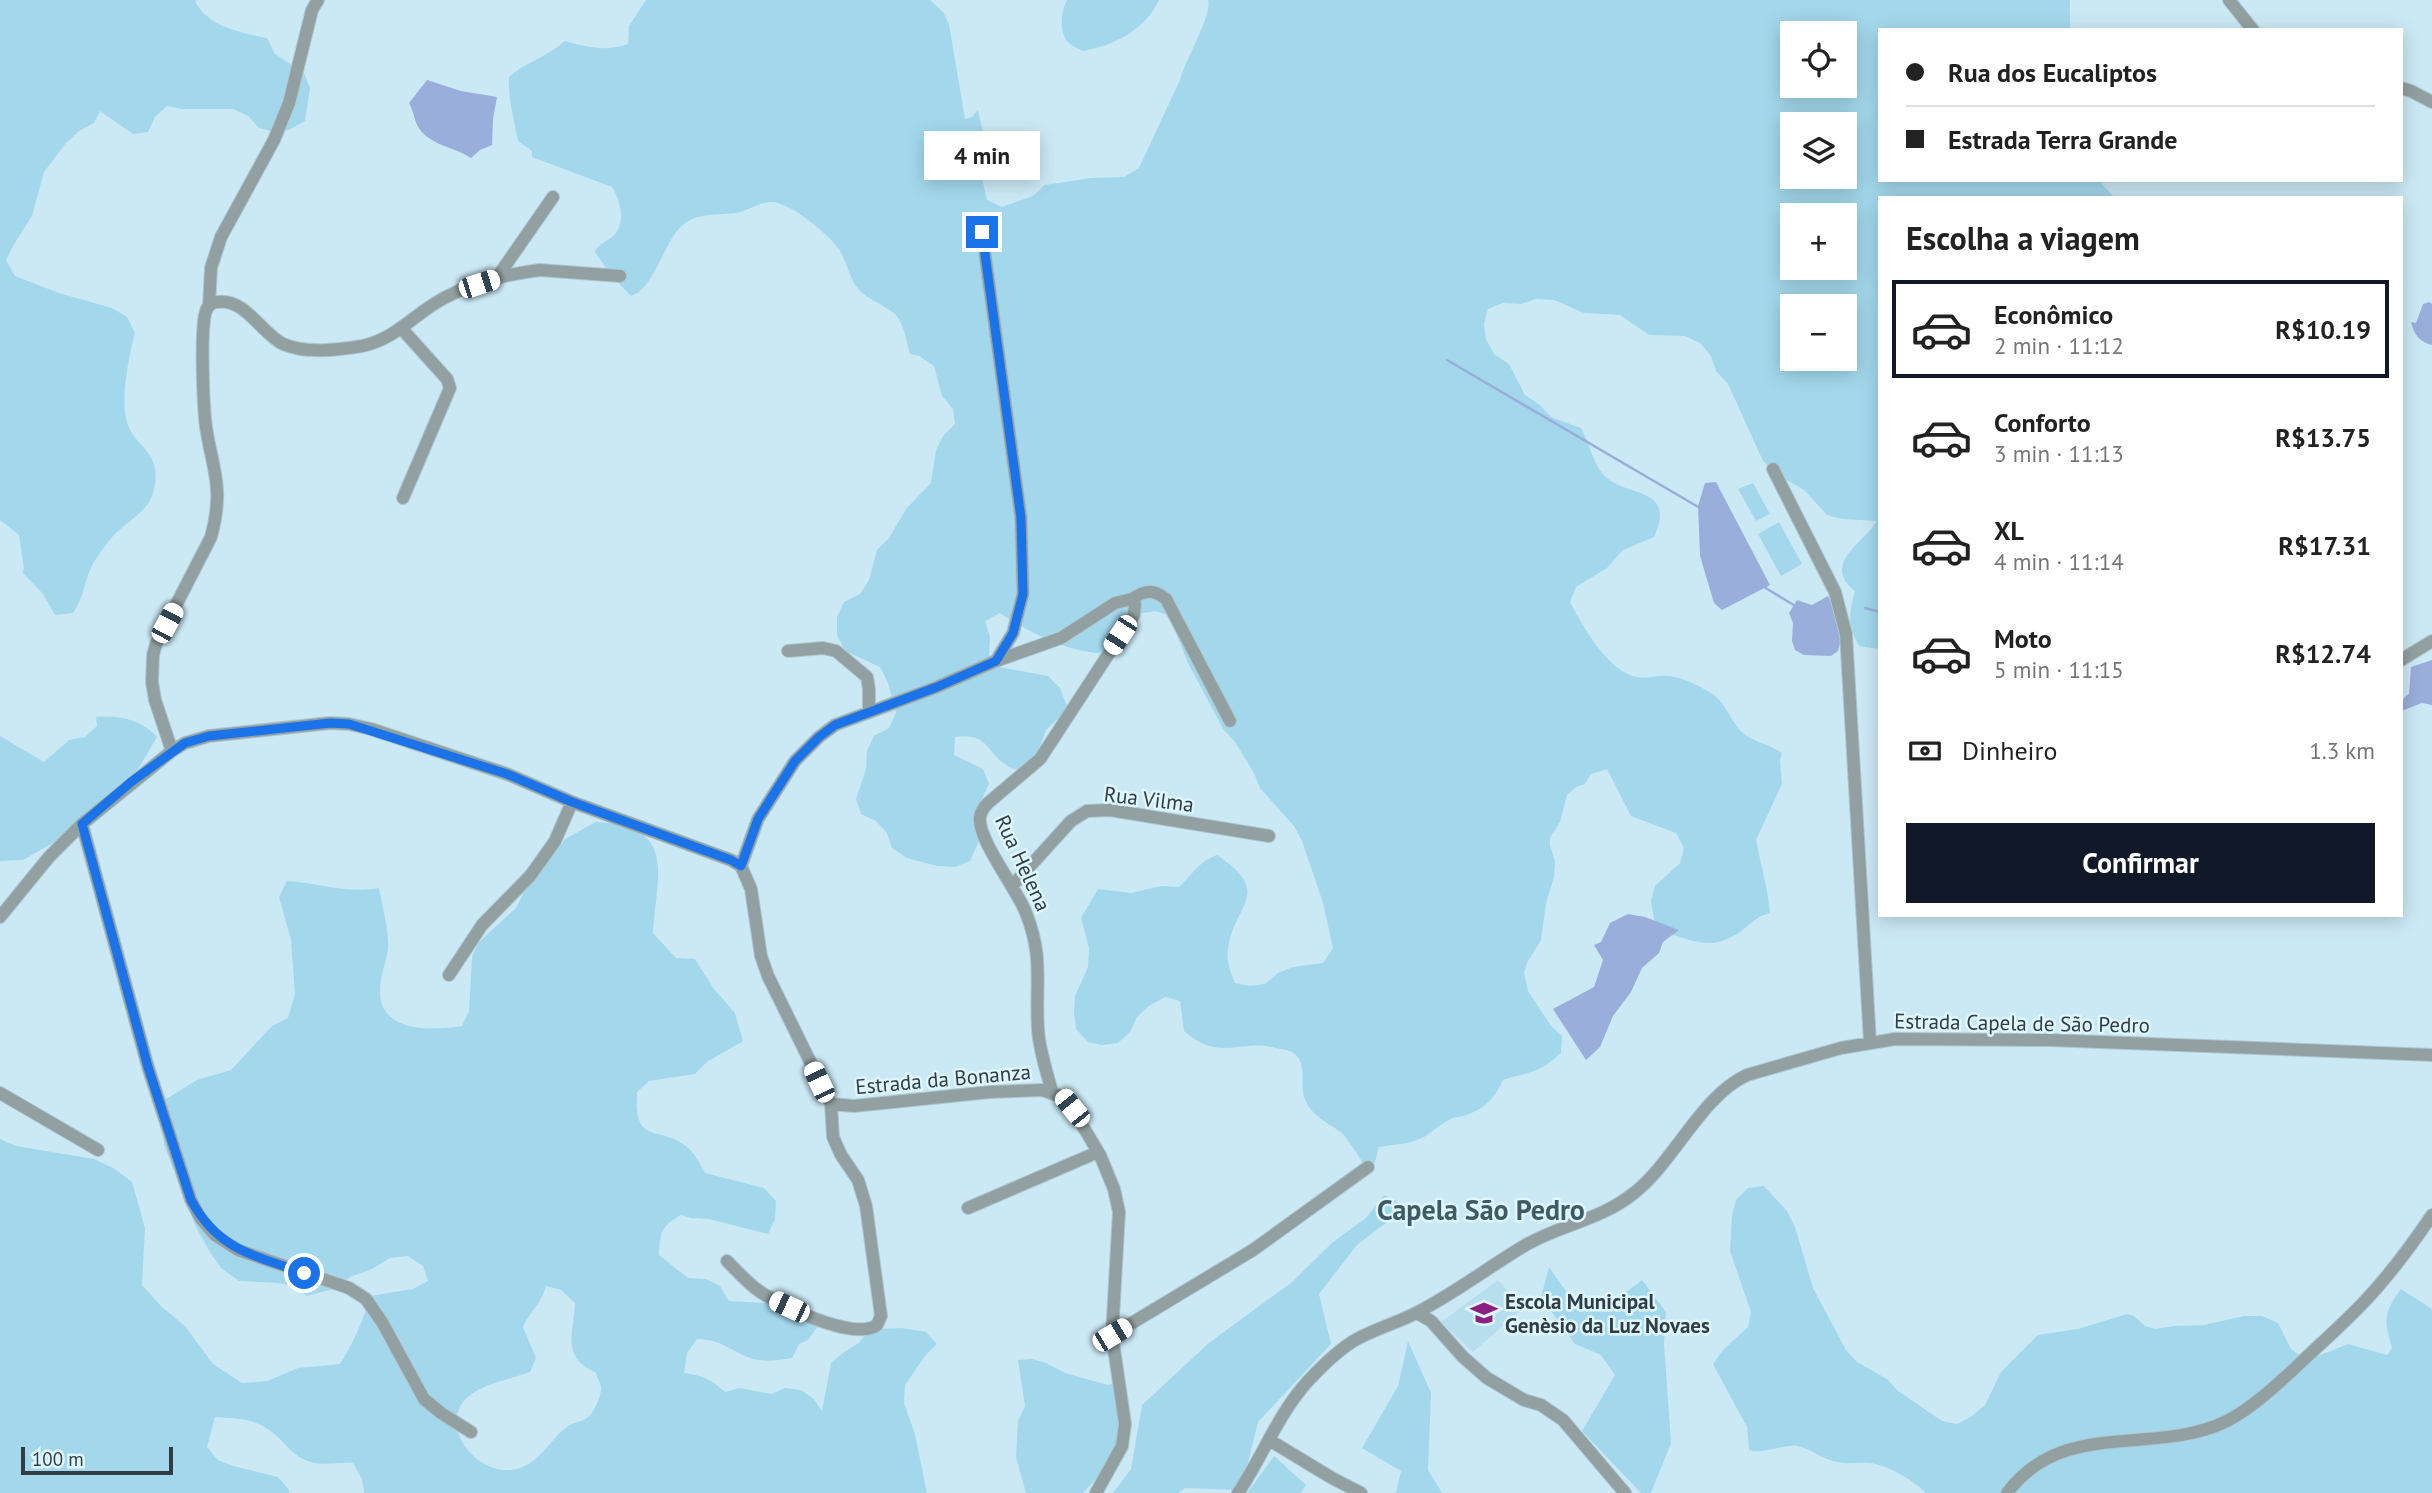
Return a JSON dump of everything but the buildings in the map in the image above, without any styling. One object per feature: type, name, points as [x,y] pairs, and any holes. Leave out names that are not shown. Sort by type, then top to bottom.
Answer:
[{"type":"street","points":[[172,751],[155,701],[152,667],[156,644],[211,537],[216,519],[216,478],[204,409],[204,329],[205,312],[209,305],[211,268],[221,237],[274,140],[289,103],[312,10],[318,0]]},
{"type":"street","points":[[2229,0],[2251,28]]},
{"type":"street","points":[[2403,88],[2412,90],[2432,102]]},
{"type":"street","points":[[496,279],[553,197]]},
{"type":"street","points":[[982,232],[1021,518],[1024,573],[1019,616],[1013,633],[996,661]]},
{"type":"street","points":[[209,305],[224,302],[238,307],[280,343],[311,350],[360,346],[388,337],[443,299],[496,279],[540,270],[620,276]]},
{"type":"street","points":[[402,329],[447,379],[450,388],[403,498]]},
{"type":"street","points":[[1773,469],[1835,592],[1846,634],[1870,1042]]},
{"type":"street","points":[[0,918],[49,858],[82,824],[172,751],[185,743],[209,736],[330,723],[349,724],[507,774],[572,802],[741,866],[758,819],[795,761],[835,725],[1061,638],[1115,603],[1132,599],[1143,592],[1157,593],[1166,599],[1230,721]]},
{"type":"street","name":"Rua Helena","points":[[1052,1092],[1038,1030],[1038,956],[1025,909],[996,858],[979,818],[988,803],[1040,759],[1133,615],[1135,604],[1132,599]]},
{"type":"street","points":[[2403,659],[2432,641]]},
{"type":"street","points":[[788,651],[823,648],[836,651],[867,677],[869,712]]},
{"type":"street","points":[[449,975],[482,925],[544,858],[555,841],[572,802]]},
{"type":"street","name":"Rua Vilma","points":[[1013,886],[1071,821],[1087,811],[1110,810],[1269,836]]},
{"type":"street","points":[[82,824],[148,1067],[191,1200],[201,1219],[215,1235],[238,1250],[349,1288],[366,1299],[382,1322],[424,1399],[471,1432]]},
{"type":"street","name":"Estrada da Bonanza","points":[[741,866],[751,889],[761,956],[768,976],[831,1104],[854,1106],[1017,1090],[1052,1092],[1063,1097],[1072,1108],[1098,1152],[1114,1189],[1119,1212],[1112,1335],[1124,1412],[1124,1436],[1122,1446],[1096,1493]]},
{"type":"street","name":"Estrada Capela de São Pedro","points":[[1238,1493],[1300,1390],[1336,1355],[1356,1340],[1418,1313],[1525,1245],[1616,1206],[1648,1180],[1734,1081],[1782,1064],[1870,1042],[1895,1040],[1993,1039],[2432,1055]]},
{"type":"street","points":[[0,1093],[98,1150]]},
{"type":"street","points":[[727,1261],[756,1289],[804,1314],[855,1329],[867,1330],[877,1325],[880,1315],[866,1206],[858,1180],[841,1155],[833,1137],[831,1104]]},
{"type":"street","points":[[968,1208],[1098,1152]]},
{"type":"street","points":[[1112,1335],[1253,1250],[1368,1167]]},
{"type":"street","points":[[2007,1493],[2026,1471],[2040,1460],[2058,1453],[2122,1440],[2167,1437],[2199,1430],[2224,1422],[2244,1411],[2364,1303],[2400,1260],[2432,1215]]},
{"type":"street","points":[[1418,1313],[1431,1321],[1463,1357],[1487,1378],[1524,1400],[1541,1405],[1563,1420],[1625,1493]]},
{"type":"street","points":[[1269,1440],[1361,1493]]},
{"type":"shaded area","points":[[0,0],[197,0],[195,1],[201,10],[217,23],[236,31],[267,38],[275,54],[304,73],[310,88],[305,121],[289,130],[274,132],[259,128],[248,116],[233,109],[182,109],[167,106],[155,117],[148,132],[133,134],[100,111],[94,123],[79,131],[66,143],[44,172],[32,216],[6,260],[15,276],[59,293],[112,308],[127,317],[135,333],[125,387],[126,418],[134,436],[151,457],[156,475],[154,489],[147,505],[115,535],[95,561],[73,613],[55,615],[43,594],[22,572],[24,569],[19,535],[0,520]]},
{"type":"shaded area","points":[[646,0],[930,0],[943,12],[949,24],[965,119],[972,117],[978,110],[984,137],[980,170],[987,200],[1002,207],[1033,196],[1045,185],[1091,178],[1124,177],[1139,168],[1203,26],[1208,0],[2070,0],[2070,28],[1878,28],[1878,182],[2102,182],[2113,196],[1878,196],[1878,649],[1859,646],[1855,638],[1850,619],[1855,591],[1845,581],[1842,572],[1848,554],[1877,521],[1842,519],[1827,515],[1804,490],[1775,473],[1763,461],[1728,384],[1716,371],[1711,356],[1700,343],[1685,336],[1649,335],[1620,315],[1584,313],[1554,300],[1503,303],[1488,309],[1484,324],[1486,339],[1494,354],[1509,364],[1525,395],[1551,417],[1581,428],[1602,473],[1622,487],[1654,500],[1659,508],[1660,520],[1654,537],[1623,550],[1607,568],[1576,587],[1570,602],[1589,635],[1606,657],[1626,673],[1637,677],[1674,677],[1709,692],[1720,701],[1743,733],[1782,753],[1782,784],[1756,840],[1770,913],[1756,919],[1737,934],[1715,943],[1696,942],[1656,931],[1651,901],[1655,886],[1680,863],[1684,848],[1676,833],[1631,816],[1607,769],[1591,774],[1585,784],[1576,787],[1567,795],[1560,822],[1550,838],[1555,861],[1554,877],[1546,903],[1541,940],[1524,973],[1528,991],[1551,1026],[1562,1036],[1561,1053],[1540,1068],[1503,1080],[1490,1101],[1475,1111],[1451,1119],[1417,1140],[1379,1147],[1375,1162],[1367,1170],[1343,1134],[1315,1114],[1307,1104],[1303,1091],[1302,1067],[1292,1052],[1263,1046],[1219,1048],[1197,1041],[1184,1031],[1180,1001],[1165,997],[1137,1017],[1130,1032],[1118,1043],[1102,1045],[1088,1042],[1076,1029],[1075,996],[1088,967],[1089,948],[1081,918],[1098,889],[1131,893],[1161,886],[1179,887],[1201,865],[1217,855],[1234,868],[1244,880],[1247,890],[1228,950],[1228,963],[1235,983],[1250,986],[1265,984],[1278,973],[1293,967],[1323,963],[1333,948],[1323,903],[1302,841],[1294,826],[1260,788],[1235,742],[1223,729],[1187,661],[1169,615],[1154,611],[1139,614],[1106,654],[1077,650],[1050,641],[1000,613],[985,621],[990,637],[989,655],[1000,667],[1048,676],[1060,688],[1068,709],[1046,730],[1035,759],[1023,771],[1006,765],[974,737],[955,737],[954,755],[983,769],[989,784],[982,799],[983,832],[970,861],[955,867],[937,866],[907,858],[892,848],[887,833],[876,821],[861,814],[856,799],[866,769],[867,751],[874,736],[889,728],[896,713],[888,683],[880,667],[845,651],[837,635],[837,617],[844,602],[860,594],[869,580],[877,550],[889,538],[906,509],[931,483],[936,450],[943,436],[955,424],[953,409],[942,396],[934,366],[919,356],[910,354],[899,319],[859,290],[840,251],[828,237],[799,214],[780,204],[767,202],[736,213],[689,220],[677,231],[647,284],[631,296],[610,274],[595,252],[615,234],[620,223],[621,210],[615,192],[612,187],[532,157],[532,151],[518,141],[510,101],[509,77],[565,41],[589,47],[628,44],[629,26]]},
{"type":"shaded area","points":[[1067,0],[1159,0],[1146,20],[1127,35],[1106,45],[1082,51],[1064,37],[1062,15]]},
{"type":"shaded area","points":[[427,80],[461,91],[497,97],[492,145],[471,158],[434,141],[422,132],[409,103]]},
{"type":"shaded area","points":[[2423,304],[2432,304],[2432,345],[2418,337],[2411,322],[2416,323]]},
{"type":"shaded area","points":[[1716,482],[1770,585],[1722,610],[1714,603],[1700,556],[1698,506],[1705,483]]},
{"type":"shaded area","points":[[1753,483],[1770,514],[1756,521],[1738,489]]},
{"type":"shaded area","points":[[1779,522],[1802,564],[1781,576],[1758,534]]},
{"type":"shaded area","points":[[1828,596],[1834,608],[1841,639],[1838,651],[1831,656],[1804,655],[1795,650],[1792,641],[1793,623],[1789,613],[1797,600],[1812,605]]},
{"type":"shaded area","points":[[2432,660],[2432,705],[2422,703],[2403,710],[2403,700],[2409,694],[2411,667]]},
{"type":"shaded area","points":[[96,717],[129,720],[144,726],[157,737],[130,779],[58,840],[23,860],[0,861],[0,736],[44,762],[69,740],[85,737],[97,726]]},
{"type":"shaded area","points":[[596,822],[622,826],[640,833],[651,844],[657,858],[658,874],[653,933],[676,958],[695,959],[714,989],[735,1013],[743,1041],[707,1062],[695,1074],[649,1081],[637,1092],[639,1121],[650,1131],[686,1146],[695,1155],[705,1173],[764,1188],[776,1201],[775,1219],[768,1234],[681,1215],[663,1231],[659,1255],[688,1278],[706,1279],[720,1286],[729,1301],[765,1303],[780,1300],[815,1311],[818,1326],[808,1340],[799,1344],[792,1358],[755,1359],[716,1342],[697,1339],[687,1353],[684,1373],[706,1379],[725,1392],[740,1388],[771,1394],[785,1388],[801,1390],[814,1399],[822,1411],[831,1363],[859,1343],[869,1329],[902,1328],[926,1332],[937,1344],[905,1385],[904,1403],[915,1434],[927,1493],[364,1493],[362,1479],[353,1463],[310,1462],[298,1456],[272,1432],[257,1423],[215,1417],[207,1447],[218,1460],[278,1477],[289,1493],[0,1493],[0,1139],[16,1146],[94,1159],[115,1169],[132,1182],[145,1228],[142,1285],[162,1307],[185,1326],[213,1364],[242,1383],[267,1381],[298,1368],[340,1364],[358,1331],[370,1296],[413,1289],[428,1281],[423,1266],[408,1256],[390,1258],[372,1269],[350,1277],[337,1288],[307,1296],[293,1286],[239,1281],[221,1268],[196,1227],[164,1145],[162,1114],[166,1099],[197,1080],[231,1070],[272,1026],[288,1018],[295,994],[291,940],[279,897],[287,881],[344,889],[379,888],[388,940],[380,990],[382,1004],[388,1014],[409,1026],[436,1029],[462,1026],[469,1011],[472,957],[478,943],[516,908],[542,864],[555,853],[565,839]],"holes":[[[546,1286],[561,1290],[575,1303],[573,1352],[577,1359],[596,1373],[601,1388],[598,1400],[588,1417],[568,1426],[528,1464],[505,1470],[491,1467],[478,1459],[459,1436],[456,1422],[459,1408],[469,1396],[483,1388],[530,1372],[536,1358],[523,1327]]]},
{"type":"shaded area","points":[[1628,914],[1645,917],[1679,930],[1663,942],[1659,953],[1642,968],[1631,992],[1613,1016],[1600,1047],[1586,1060],[1553,1009],[1594,987],[1603,960],[1594,945],[1601,942],[1610,923]]},
{"type":"shaded area","points":[[1764,1186],[1787,1211],[1795,1227],[1813,1288],[1846,1350],[1857,1362],[1887,1379],[1898,1391],[1942,1421],[1957,1424],[1985,1405],[2001,1372],[2038,1335],[2078,1329],[2127,1314],[2155,1329],[2204,1325],[2244,1316],[2262,1316],[2278,1323],[2291,1349],[2303,1358],[2313,1358],[2348,1344],[2387,1355],[2392,1348],[2388,1311],[2401,1289],[2432,1309],[2432,1493],[1926,1493],[1888,1468],[1875,1464],[1832,1461],[1797,1446],[1749,1450],[1747,1427],[1713,1364],[1723,1350],[1748,1327],[1751,1312],[1730,1251],[1732,1215],[1736,1200],[1748,1188]]},
{"type":"shaded area","points":[[1384,1195],[1407,1207],[1357,1245],[1319,1294],[1331,1344],[1258,1422],[1248,1463],[1234,1490],[1185,1488],[1178,1493],[1113,1493],[1131,1469],[1142,1405],[1210,1342],[1291,1283],[1333,1242],[1366,1218]]},
{"type":"shaded area","points":[[1549,1267],[1572,1300],[1604,1309],[1642,1280],[1666,1312],[1664,1343],[1671,1443],[1651,1493],[1641,1493],[1582,1431],[1615,1375],[1601,1355],[1575,1344],[1541,1297]]},
{"type":"shaded area","name":"Escola Municipal Genèsio da Luz Novaes","points":[[1498,1280],[1523,1308],[1473,1352],[1441,1322]]},
{"type":"shaded area","points":[[1408,1341],[1431,1393],[1428,1470],[1442,1493],[1396,1493],[1401,1471],[1362,1448],[1398,1386]]},
{"type":"shaded area","points":[[1032,1359],[1065,1373],[1108,1385],[1114,1383],[1120,1402],[1120,1453],[1083,1493],[1026,1493],[1016,1457],[1018,1421],[1025,1406],[1018,1360]]},
{"type":"shaded area","points":[[1274,1456],[1306,1485],[1301,1493],[1247,1493]]},
{"type":"waterway","points":[[1447,360],[1700,508]]},
{"type":"waterway","points":[[1764,587],[1797,607]]},
{"type":"waterway","points":[[1865,608],[1878,611]]},
{"type":"place","name":"Escola Municipal Genèsio da Luz Novaes","points":[[1484,1313]]},
{"type":"district","name":"Capela São Pedro","points":[[1481,1209]]},
{"type":"route","points":[[304,1273],[238,1250],[215,1235],[201,1219],[191,1200],[148,1067],[82,824],[131,782],[185,743],[209,736],[330,723],[349,724],[507,774],[572,802],[741,866],[758,819],[795,761],[819,737],[835,725],[937,687],[996,661],[1013,633],[1023,594],[1021,518],[982,232]]}]
